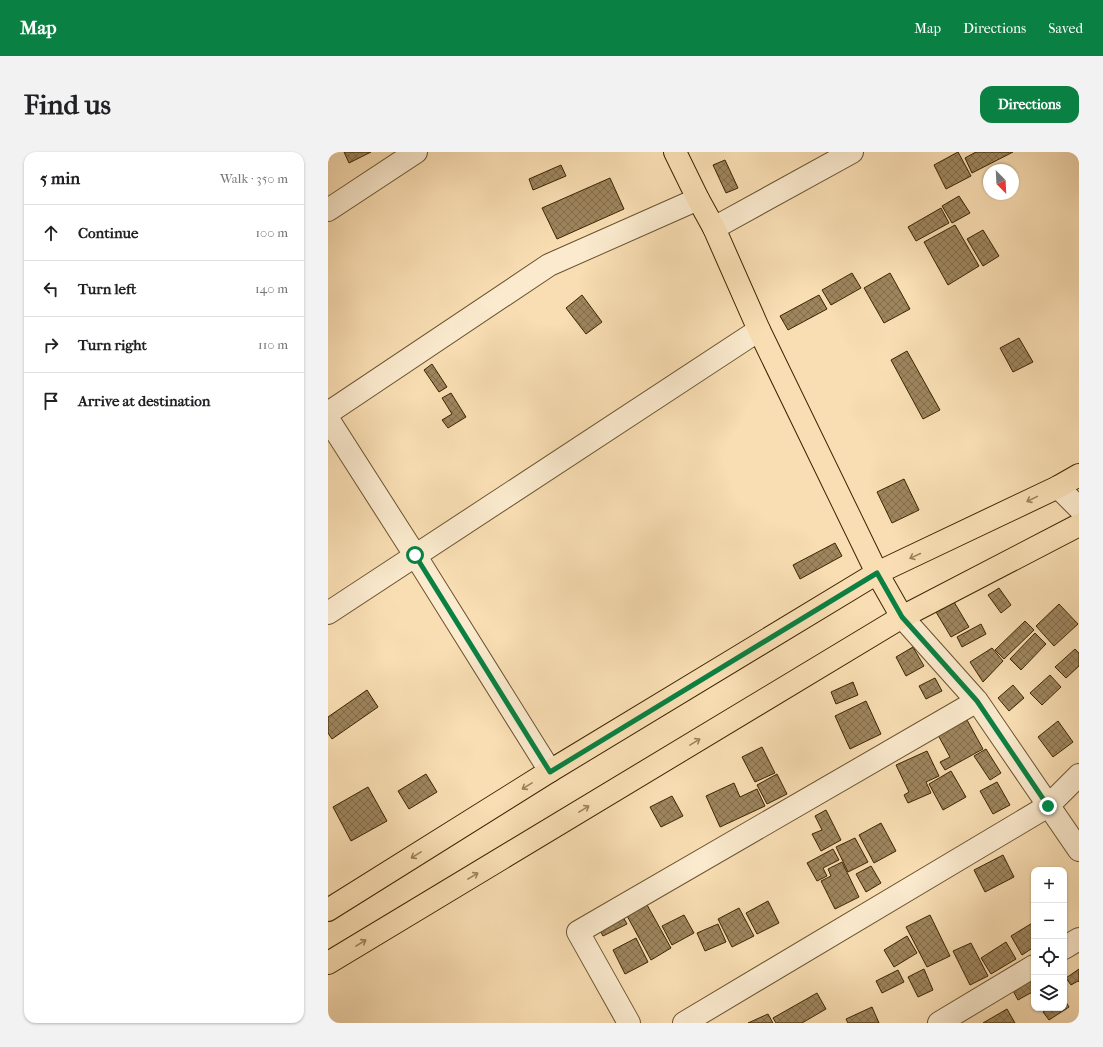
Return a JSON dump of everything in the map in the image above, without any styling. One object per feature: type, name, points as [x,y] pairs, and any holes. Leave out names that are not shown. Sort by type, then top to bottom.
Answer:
[{"type":"main road","points":[[675,152],[714,228],[759,330],[877,573],[902,617]]},
{"type":"main road","points":[[328,910],[550,772],[877,573],[1058,487],[1079,475]]},
{"type":"main road","points":[[328,963],[902,617],[1079,525]]},
{"type":"street","points":[[328,210],[416,152]]},
{"type":"street","points":[[714,228],[852,152]]},
{"type":"street","points":[[328,413],[549,265],[698,199]]},
{"type":"street","points":[[328,613],[759,330]]},
{"type":"street","points":[[328,419],[415,555],[550,772]]},
{"type":"street","points":[[1058,487],[1079,508]]},
{"type":"street","points":[[902,617],[977,701],[1079,850]]},
{"type":"street","points":[[629,1023],[578,932],[977,701]]},
{"type":"street","points":[[684,1023],[1048,806],[1079,775]]},
{"type":"street","points":[[1067,946],[1079,938]]},
{"type":"street","points":[[939,1023],[1031,968]]},
{"type":"building","points":[[344,152],[371,152],[349,163]]},
{"type":"building","points":[[958,152],[971,176],[946,189],[934,165]]},
{"type":"building","points":[[976,152],[1013,152],[990,164],[983,164],[983,167],[972,173],[965,158]]},
{"type":"building","points":[[725,160],[738,188],[726,193],[713,165]]},
{"type":"building","points":[[561,165],[566,176],[533,190],[529,179]]},
{"type":"building","points":[[610,178],[624,209],[557,239],[542,208]]},
{"type":"building","points":[[959,196],[970,213],[952,223],[942,206]]},
{"type":"building","points":[[941,208],[949,223],[916,241],[908,227]]},
{"type":"building","points":[[955,225],[979,266],[948,285],[924,242]]},
{"type":"building","points":[[983,230],[999,256],[983,266],[967,239]]},
{"type":"building","points":[[852,273],[861,288],[831,305],[822,290]]},
{"type":"building","points":[[890,273],[910,309],[884,323],[864,288]]},
{"type":"building","points":[[582,295],[602,322],[586,334],[566,308]]},
{"type":"building","points":[[819,295],[827,309],[788,330],[780,316]]},
{"type":"building","points":[[1019,338],[1033,362],[1013,372],[1000,348]]},
{"type":"building","points":[[907,351],[940,410],[923,419],[891,360]]},
{"type":"building","points":[[432,364],[447,387],[439,392],[424,370]]},
{"type":"building","points":[[451,393],[466,417],[448,428],[442,420],[452,414],[442,398]]},
{"type":"building","points":[[904,479],[919,510],[892,523],[877,492]]},
{"type":"building","points":[[835,543],[842,556],[800,579],[793,565]]},
{"type":"building","points":[[999,588],[1011,605],[1001,613],[988,595]]},
{"type":"building","points":[[954,602],[969,627],[951,637],[936,612]]},
{"type":"building","points":[[1059,604],[1078,624],[1054,646],[1036,626]]},
{"type":"building","points":[[1025,621],[1034,630],[1004,659],[995,650]]},
{"type":"building","points":[[981,624],[986,634],[962,647],[957,637]]},
{"type":"building","points":[[1035,633],[1046,644],[1021,670],[1010,659]]},
{"type":"building","points":[[913,647],[924,666],[906,676],[896,657]]},
{"type":"building","points":[[992,648],[1003,661],[983,682],[970,662]]},
{"type":"building","points":[[1075,649],[1079,653],[1079,666],[1066,678],[1055,667]]},
{"type":"building","points":[[1050,675],[1061,687],[1042,705],[1030,693]]},
{"type":"building","points":[[935,678],[942,691],[926,699],[919,686]]},
{"type":"building","points":[[853,682],[858,695],[836,704],[831,692]]},
{"type":"building","points":[[1013,685],[1024,698],[1009,711],[998,698]]},
{"type":"building","points":[[367,690],[378,707],[332,739],[328,733],[328,717]]},
{"type":"building","points":[[866,701],[881,734],[850,749],[835,716]]},
{"type":"building","points":[[967,720],[983,749],[945,770],[940,762],[950,757],[938,735]]},
{"type":"building","points":[[1058,721],[1073,742],[1053,757],[1038,737]]},
{"type":"building","points":[[762,747],[775,773],[755,782],[742,757]]},
{"type":"building","points":[[986,749],[1001,773],[990,780],[974,756]]},
{"type":"building","points":[[927,751],[939,776],[926,782],[931,793],[908,803],[904,795],[909,792],[896,765]]},
{"type":"building","points":[[951,771],[966,797],[943,810],[929,784]]},
{"type":"building","points":[[426,774],[437,792],[409,809],[398,791]]},
{"type":"building","points":[[777,774],[787,794],[767,804],[757,785]]},
{"type":"building","points":[[997,782],[1010,805],[993,814],[980,791]]},
{"type":"building","points":[[734,783],[740,797],[757,789],[765,806],[720,827],[706,796]]},
{"type":"building","points":[[368,787],[387,821],[351,841],[333,807]]},
{"type":"building","points":[[672,796],[683,816],[661,827],[650,807]]},
{"type":"building","points":[[826,810],[841,840],[821,851],[812,834],[822,830],[815,816]]},
{"type":"building","points":[[881,823],[896,851],[874,863],[859,835]]},
{"type":"building","points":[[855,838],[868,862],[848,872],[836,847]]},
{"type":"building","points":[[833,849],[839,860],[823,868],[827,876],[817,881],[807,863]]},
{"type":"building","points":[[1003,855],[1014,877],[985,892],[974,870]]},
{"type":"building","points":[[842,862],[859,897],[835,909],[821,881],[831,876],[828,869]]},
{"type":"building","points":[[871,866],[881,883],[866,892],[856,874]]},
{"type":"building","points":[[768,901],[779,923],[757,934],[746,913]]},
{"type":"building","points":[[646,903],[671,948],[651,960],[626,914]]},
{"type":"building","points":[[739,908],[754,936],[732,947],[718,919]]},
{"type":"building","points":[[621,913],[627,924],[603,936],[597,925]]},
{"type":"building","points":[[684,915],[694,933],[672,945],[662,926]]},
{"type":"building","points":[[930,915],[950,956],[927,967],[906,927]]},
{"type":"building","points":[[718,924],[726,942],[705,951],[697,933]]},
{"type":"building","points":[[1031,924],[1031,949],[1022,955],[1011,936]]},
{"type":"building","points":[[907,936],[917,953],[894,967],[884,950]]},
{"type":"building","points":[[636,938],[648,962],[625,974],[613,950]]},
{"type":"building","points":[[1006,942],[1016,959],[991,974],[981,958]]},
{"type":"building","points":[[971,943],[988,976],[970,985],[953,951]]},
{"type":"building","points":[[924,969],[933,990],[918,997],[908,977]]},
{"type":"building","points":[[1079,969],[1079,982],[1078,981],[1071,985],[1067,977]]},
{"type":"building","points":[[898,970],[904,982],[882,993],[876,981]]},
{"type":"building","points":[[1031,978],[1031,993],[1018,1000],[1012,989]]},
{"type":"building","points":[[817,993],[826,1009],[802,1023],[776,1023],[773,1018]]},
{"type":"building","points":[[872,1007],[879,1023],[848,1023],[846,1019]]},
{"type":"building","points":[[1007,1009],[1015,1023],[983,1023]]},
{"type":"building","points":[[1044,1011],[1063,1011],[1049,1020],[1043,1012]]},
{"type":"building","points":[[768,1014],[773,1023],[748,1023]]},
{"type":"route","points":[[415,555],[550,772],[877,573],[902,617],[977,701],[1048,806]]}]
